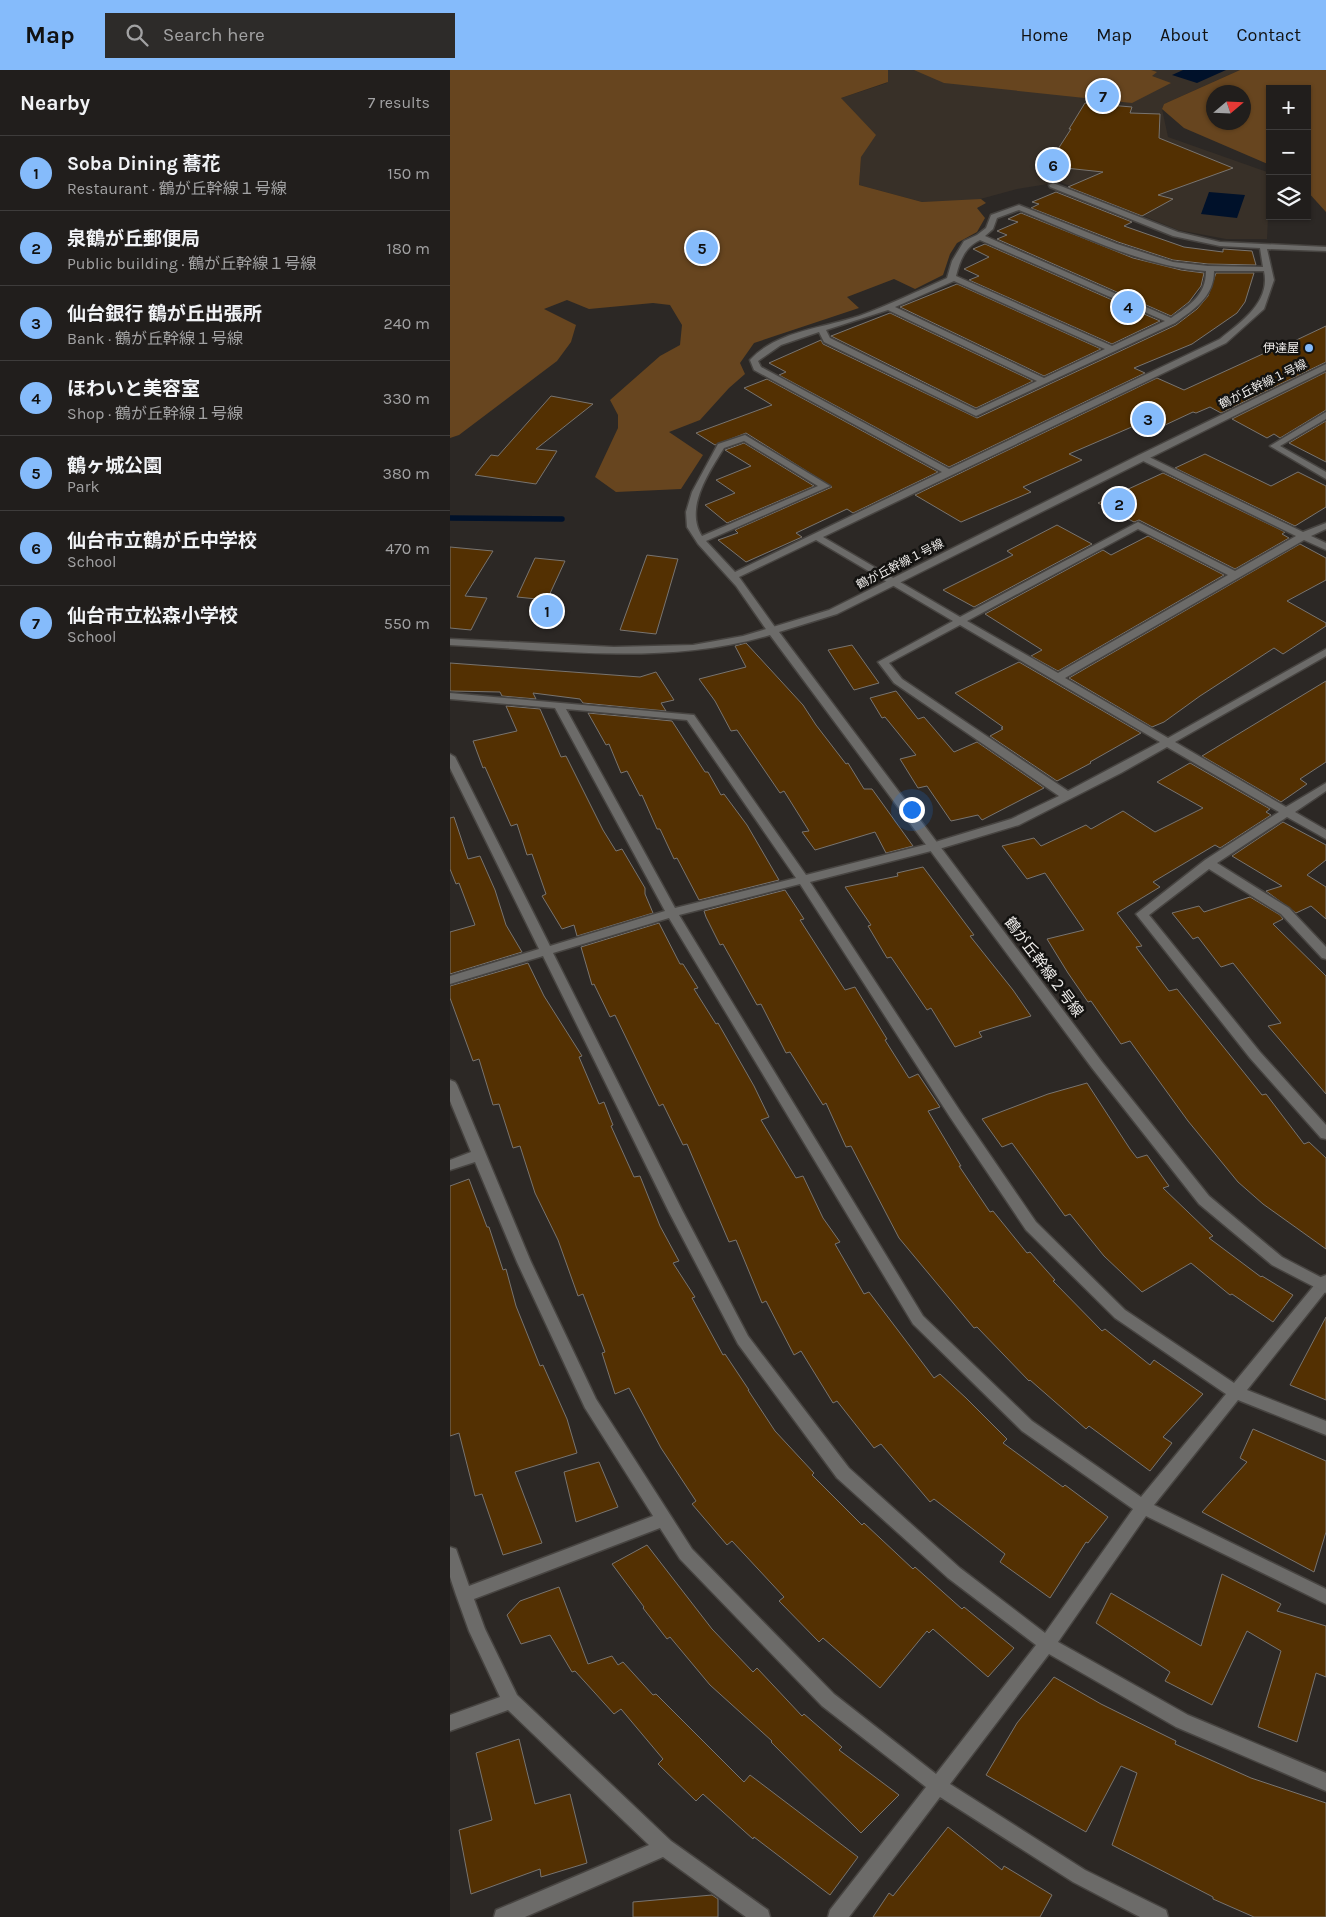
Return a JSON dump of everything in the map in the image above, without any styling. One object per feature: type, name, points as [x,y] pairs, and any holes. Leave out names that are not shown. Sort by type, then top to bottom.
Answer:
[{"type":"street","points":[[1053,185],[1176,234],[1220,244],[1326,248]]},
{"type":"street","points":[[952,277],[956,261],[967,243],[980,237],[989,228],[994,217],[1019,207],[1127,250],[1174,264],[1210,268],[1268,269]]},
{"type":"street","points":[[980,237],[1172,321]]},
{"type":"street","points":[[734,576],[1223,341],[1260,309],[1270,280],[1263,246]]},
{"type":"street","points":[[821,329],[827,340],[976,413],[1172,321],[1202,300],[1211,281],[1210,268]]},
{"type":"street","points":[[950,473],[757,368],[754,360],[767,348],[888,307],[952,277],[1112,349]]},
{"type":"street","points":[[888,307],[1044,381]]},
{"type":"street","name":"鶴が丘幹線１号線","points":[[450,642],[604,650],[693,648],[744,639],[834,612],[1142,456],[1326,367]]},
{"type":"street","points":[[1326,416],[1274,446],[1326,476]]},
{"type":"street","name":"鶴が丘幹線２号線","points":[[701,540],[825,486],[744,438],[721,446],[694,500],[690,518],[692,529],[701,540],[734,576],[772,630],[1097,1065],[1204,1200],[1277,1261],[1325,1284]]},
{"type":"street","points":[[1142,456],[1326,547]]},
{"type":"street","points":[[1067,796],[898,681],[883,662],[1138,525],[1236,575]]},
{"type":"street","points":[[1058,678],[1303,536],[1326,526]]},
{"type":"street","points":[[817,537],[1326,834]]},
{"type":"street","points":[[450,980],[672,913],[802,878],[934,846],[1015,822],[1116,771],[1326,652]]},
{"type":"street","points":[[450,696],[690,716],[802,878],[955,1114],[1031,1226],[1120,1314],[1237,1393],[1326,1428]]},
{"type":"street","points":[[558,705],[672,913],[918,1320],[1027,1426],[1143,1508],[1326,1596]]},
{"type":"street","points":[[450,757],[676,1212],[743,1340],[843,1473],[954,1574],[1047,1644],[1182,1721],[1326,1782]]},
{"type":"street","points":[[1326,786],[1209,863],[1142,914],[1255,1055],[1326,1134]]},
{"type":"street","points":[[1209,863],[1285,911],[1326,955]]},
{"type":"street","points":[[450,1085],[524,1262],[590,1403],[686,1554],[828,1700],[938,1786],[1080,1876],[1159,1917]]},
{"type":"street","points":[[450,1165],[480,1156]]},
{"type":"street","points":[[837,1917],[1047,1644],[1143,1508],[1325,1284]]},
{"type":"street","points":[[464,1595],[664,1519]]},
{"type":"street","points":[[450,1554],[478,1631],[511,1701],[665,1847],[761,1917]]},
{"type":"street","points":[[450,1723],[511,1701]]},
{"type":"street","points":[[503,1917],[665,1847]]},
{"type":"shaded area","points":[[450,70],[888,70],[888,82],[841,98],[876,135],[861,157],[859,185],[922,202],[981,199],[986,203],[977,208],[985,218],[977,232],[957,243],[950,254],[943,275],[915,289],[894,279],[847,297],[859,308],[754,343],[740,363],[745,374],[729,388],[700,420],[669,432],[703,455],[681,489],[616,492],[595,477],[618,428],[618,415],[610,400],[660,356],[680,345],[682,325],[670,305],[653,303],[589,309],[567,300],[544,309],[576,325],[571,342],[557,361],[459,435],[450,438]]},
{"type":"shaded area","points":[[888,70],[1240,70],[1164,104],[1162,109],[1168,137],[1266,172],[1267,239],[1226,239],[1178,230],[1060,182],[1017,189],[973,201],[922,202],[859,185],[861,157],[841,98],[887,83]]},
{"type":"shaded area","points":[[914,70],[1151,70],[1157,72],[1152,76],[1171,83],[1132,103],[944,83]]},
{"type":"shaded area","points":[[1240,70],[1326,70],[1326,212],[1311,195],[1311,85],[1266,85],[1266,163],[1184,128],[1162,109],[1164,104],[1206,85],[1206,130],[1251,130],[1251,85],[1206,85]]},
{"type":"water","points":[[1183,70],[1226,70],[1197,83],[1172,75]]},
{"type":"water","points":[[1209,192],[1245,195],[1237,218],[1201,214]]},
{"type":"building","points":[[1085,103],[1132,107],[1130,113],[1160,114],[1159,138],[1233,168],[1158,195],[1173,199],[1142,216],[1068,187],[1103,172],[1047,166]]},
{"type":"building","points":[[1056,192],[1132,222],[1124,226],[1184,247],[1223,252],[1223,249],[1252,251],[1256,265],[1208,264],[1173,260],[1118,242],[1031,208],[1039,204],[1032,202]]},
{"type":"building","points":[[1021,213],[1133,258],[1181,270],[1204,273],[1201,286],[1189,302],[1171,316],[997,239],[1007,235],[997,231],[1018,222],[1008,219]]},
{"type":"building","points":[[985,244],[1160,321],[1112,344],[969,280],[979,276],[964,269],[989,257],[973,249]]},
{"type":"building","points":[[1216,273],[1254,273],[1245,302],[1237,313],[1192,344],[1134,368],[1145,373],[949,467],[779,375],[786,372],[769,363],[821,340],[823,344],[977,418],[1176,325],[1197,309],[1208,296]]},
{"type":"building","points":[[957,284],[1101,349],[1044,376],[900,307]]},
{"type":"building","points":[[890,313],[1033,381],[976,408],[831,336]]},
{"type":"building","points":[[1326,326],[1326,362],[1221,413],[1210,407],[1196,413],[1193,412],[1148,433],[1134,426],[1069,454],[1082,460],[1023,487],[1031,492],[961,522],[915,495],[1157,378],[1184,390]]},
{"type":"building","points":[[1326,372],[1326,410],[1280,438],[1274,434],[1267,438],[1232,419]]},
{"type":"building","points":[[767,379],[938,472],[853,513],[847,509],[796,533],[802,537],[746,562],[718,540],[738,533],[735,530],[832,487],[746,433],[715,445],[696,433],[772,405],[744,388]]},
{"type":"building","points":[[551,396],[593,404],[536,449],[557,451],[536,484],[475,475],[491,455],[498,456]]},
{"type":"building","points":[[1326,421],[1326,462],[1289,443]]},
{"type":"building","points":[[744,443],[814,486],[727,523],[705,505],[735,493],[716,480],[751,466],[725,450]]},
{"type":"building","points":[[1205,454],[1271,486],[1298,472],[1326,486],[1326,507],[1295,526],[1175,468]]},
{"type":"building","points":[[1163,473],[1285,532],[1282,534],[1289,538],[1235,569],[1139,520],[1134,522],[1098,503]]},
{"type":"building","points":[[1057,525],[1092,544],[974,607],[943,590],[1013,555],[1007,551]]},
{"type":"building","points":[[1148,536],[1224,575],[1058,671],[1031,656],[1042,650],[985,614],[1103,550],[1111,555]]},
{"type":"building","points":[[1300,544],[1326,558],[1326,580],[1287,601],[1326,623],[1326,626],[1283,654],[1274,648],[1164,722],[1152,727],[1069,678]]},
{"type":"building","points":[[450,547],[493,551],[465,596],[487,598],[471,630],[450,628]]},
{"type":"building","points":[[647,555],[678,559],[656,634],[620,630]]},
{"type":"building","points":[[535,558],[565,561],[547,600],[517,597]]},
{"type":"building","points":[[746,643],[803,705],[846,764],[848,763],[864,789],[872,789],[913,846],[886,853],[875,832],[815,850],[802,832],[809,831],[784,791],[780,793],[737,730],[731,731],[715,701],[699,679],[746,667],[735,646]]},
{"type":"building","points":[[852,645],[879,683],[854,690],[828,650]]},
{"type":"building","points":[[1019,662],[1141,733],[1057,781],[990,736],[1003,729],[1001,728],[1003,727],[955,693]]},
{"type":"building","points":[[450,663],[640,677],[656,672],[674,700],[661,703],[666,711],[583,703],[580,699],[533,693],[536,699],[502,696],[500,692],[450,691]]},
{"type":"building","points":[[1326,681],[1326,762],[1300,779],[1307,784],[1281,802],[1202,756]]},
{"type":"building","points":[[896,691],[918,719],[924,717],[954,752],[977,742],[1044,788],[982,820],[978,815],[951,821],[927,786],[918,788],[900,759],[916,755],[885,717],[882,718],[870,698]]},
{"type":"building","points":[[506,706],[540,709],[561,757],[566,756],[603,830],[616,851],[622,849],[645,888],[645,894],[653,913],[577,936],[574,925],[562,929],[542,896],[546,894],[532,854],[527,855],[517,824],[511,826],[485,767],[483,768],[473,741],[517,731]]},
{"type":"building","points":[[588,713],[672,721],[705,772],[708,772],[721,795],[724,794],[747,825],[779,880],[699,900],[677,858],[674,859],[660,829],[657,829],[642,795],[640,796],[627,771],[621,773],[609,744],[606,745]]},
{"type":"building","points":[[1190,763],[1270,809],[1266,812],[1271,815],[1220,848],[1215,845],[1153,882],[1160,887],[1117,913],[1142,946],[1136,947],[1169,991],[1177,989],[1262,1095],[1266,1094],[1304,1144],[1309,1142],[1326,1158],[1326,1249],[1263,1204],[1238,1182],[1188,1121],[1130,1041],[1121,1044],[1091,1001],[1088,1002],[1047,939],[1084,930],[1045,873],[1027,879],[1002,846],[1034,838],[1041,846],[1086,825],[1091,829],[1123,811],[1155,832],[1203,808],[1157,782]]},
{"type":"building","points":[[454,817],[468,859],[480,856],[495,890],[506,925],[522,952],[450,974],[450,932],[475,925],[459,883],[456,884],[450,869],[450,818]]},
{"type":"building","points":[[1283,822],[1326,845],[1326,860],[1307,875],[1326,887],[1326,919],[1311,906],[1296,913],[1266,891],[1282,886],[1232,856]]},
{"type":"building","points":[[923,867],[974,935],[970,936],[1031,1016],[979,1032],[982,1037],[955,1047],[931,1008],[927,1010],[891,957],[887,958],[868,926],[871,925],[845,887],[898,876],[897,873]]},
{"type":"building","points":[[785,890],[804,919],[800,920],[845,990],[855,987],[909,1078],[918,1074],[940,1107],[928,1111],[961,1166],[959,1166],[990,1212],[993,1211],[1027,1253],[1030,1252],[1055,1280],[1053,1281],[1102,1331],[1105,1329],[1150,1365],[1154,1360],[1203,1394],[1163,1437],[1172,1443],[1150,1471],[1089,1426],[1086,1429],[1029,1381],[977,1327],[974,1328],[899,1238],[851,1146],[846,1147],[826,1103],[823,1105],[790,1052],[786,1053],[761,1004],[757,1005],[723,944],[720,945],[704,911]]},
{"type":"building","points":[[1250,897],[1280,915],[1283,919],[1273,924],[1326,976],[1326,1094],[1268,1026],[1281,1023],[1233,963],[1221,967],[1198,937],[1193,939],[1172,913],[1199,906],[1204,912]]},
{"type":"building","points":[[659,923],[680,964],[683,964],[698,988],[694,989],[716,1024],[718,1023],[754,1086],[769,1117],[761,1120],[796,1178],[803,1176],[823,1218],[840,1242],[835,1244],[864,1294],[869,1292],[934,1378],[940,1374],[966,1398],[1007,1439],[1003,1443],[1108,1517],[1088,1543],[1086,1542],[1050,1598],[1000,1562],[1005,1554],[934,1499],[930,1502],[881,1444],[874,1448],[837,1401],[833,1403],[801,1351],[794,1355],[766,1301],[762,1303],[736,1240],[729,1242],[687,1144],[683,1145],[663,1104],[659,1106],[615,1015],[610,1017],[594,984],[592,985],[581,947]]},
{"type":"building","points":[[528,963],[544,996],[582,1056],[579,1057],[599,1104],[604,1102],[613,1125],[611,1126],[634,1177],[640,1176],[660,1226],[679,1261],[673,1263],[695,1297],[692,1298],[723,1355],[725,1354],[775,1431],[814,1473],[812,1475],[862,1525],[864,1523],[913,1569],[915,1567],[962,1609],[964,1607],[1014,1648],[988,1677],[933,1629],[929,1633],[927,1631],[880,1688],[823,1638],[819,1642],[779,1601],[784,1597],[732,1541],[727,1545],[692,1504],[696,1501],[661,1448],[629,1388],[615,1394],[602,1353],[605,1352],[583,1294],[578,1296],[558,1240],[535,1193],[520,1146],[513,1148],[499,1104],[493,1105],[479,1059],[473,1061],[450,998],[450,986]]},
{"type":"building","points":[[1087,1083],[1137,1158],[1147,1155],[1169,1186],[1163,1188],[1213,1236],[1209,1238],[1261,1277],[1293,1295],[1273,1322],[1232,1294],[1230,1295],[1191,1263],[1142,1292],[1104,1256],[1070,1214],[1065,1216],[1012,1143],[1002,1147],[982,1119],[1048,1094]]},
{"type":"building","points":[[469,1179],[487,1227],[489,1227],[503,1270],[506,1269],[516,1306],[540,1366],[543,1365],[567,1419],[577,1453],[515,1472],[542,1543],[503,1555],[482,1494],[475,1496],[459,1433],[450,1436],[450,1186]]},
{"type":"building","points":[[1326,1317],[1326,1400],[1290,1385]]},
{"type":"building","points":[[1253,1429],[1326,1461],[1326,1532],[1314,1572],[1202,1512],[1247,1462],[1240,1458]]},
{"type":"building","points":[[599,1462],[618,1507],[576,1522],[564,1472]]},
{"type":"building","points":[[647,1545],[712,1629],[753,1672],[757,1668],[802,1716],[804,1714],[842,1747],[839,1750],[899,1795],[861,1833],[772,1741],[710,1685],[670,1637],[667,1639],[643,1608],[612,1564]]},
{"type":"building","points":[[1222,1574],[1281,1604],[1277,1611],[1326,1626],[1326,1677],[1316,1673],[1297,1742],[1258,1727],[1281,1651],[1247,1631],[1212,1705],[1165,1681],[1170,1672],[1096,1623],[1111,1593],[1201,1646]]},
{"type":"building","points":[[559,1587],[588,1664],[612,1656],[618,1665],[623,1662],[653,1695],[656,1694],[744,1782],[750,1775],[858,1857],[830,1895],[754,1837],[753,1839],[703,1794],[696,1801],[658,1764],[663,1759],[621,1709],[614,1714],[575,1671],[572,1672],[550,1635],[521,1644],[507,1615],[520,1601]]},
{"type":"building","points":[[1054,1677],[1101,1704],[1176,1741],[1175,1744],[1251,1778],[1326,1803],[1326,1917],[1254,1917],[1213,1899],[1213,1897],[1112,1845],[1137,1773],[1121,1766],[1086,1832],[986,1775],[1017,1723]]},
{"type":"building","points":[[519,1739],[535,1804],[570,1794],[587,1863],[541,1877],[540,1869],[471,1894],[459,1830],[492,1820],[476,1753]]},
{"type":"building","points":[[948,1827],[1002,1870],[1004,1866],[1052,1895],[1040,1917],[873,1917],[889,1893],[893,1896]]},
{"type":"building","points":[[712,1895],[718,1899],[718,1917],[633,1917],[633,1902]]},
{"type":"waterway","points":[[450,518],[562,519]]},
{"type":"place","name":"仙台市立松森小学校","points":[[1103,96]]},
{"type":"place","name":"仙台市立鶴が丘中学校","points":[[1053,165]]},
{"type":"place","name":"鶴ヶ城公園","points":[[702,248]]},
{"type":"place","name":"ほわいと美容室","points":[[1128,307]]},
{"type":"place","name":"伊達屋","points":[[1309,348]]},
{"type":"place","name":"仙台銀行 鶴が丘出張所","points":[[1148,419]]},
{"type":"place","name":"泉鶴が丘郵便局","points":[[1119,504]]},
{"type":"place","name":"Soba Dining 蕎花","points":[[547,611]]}]
